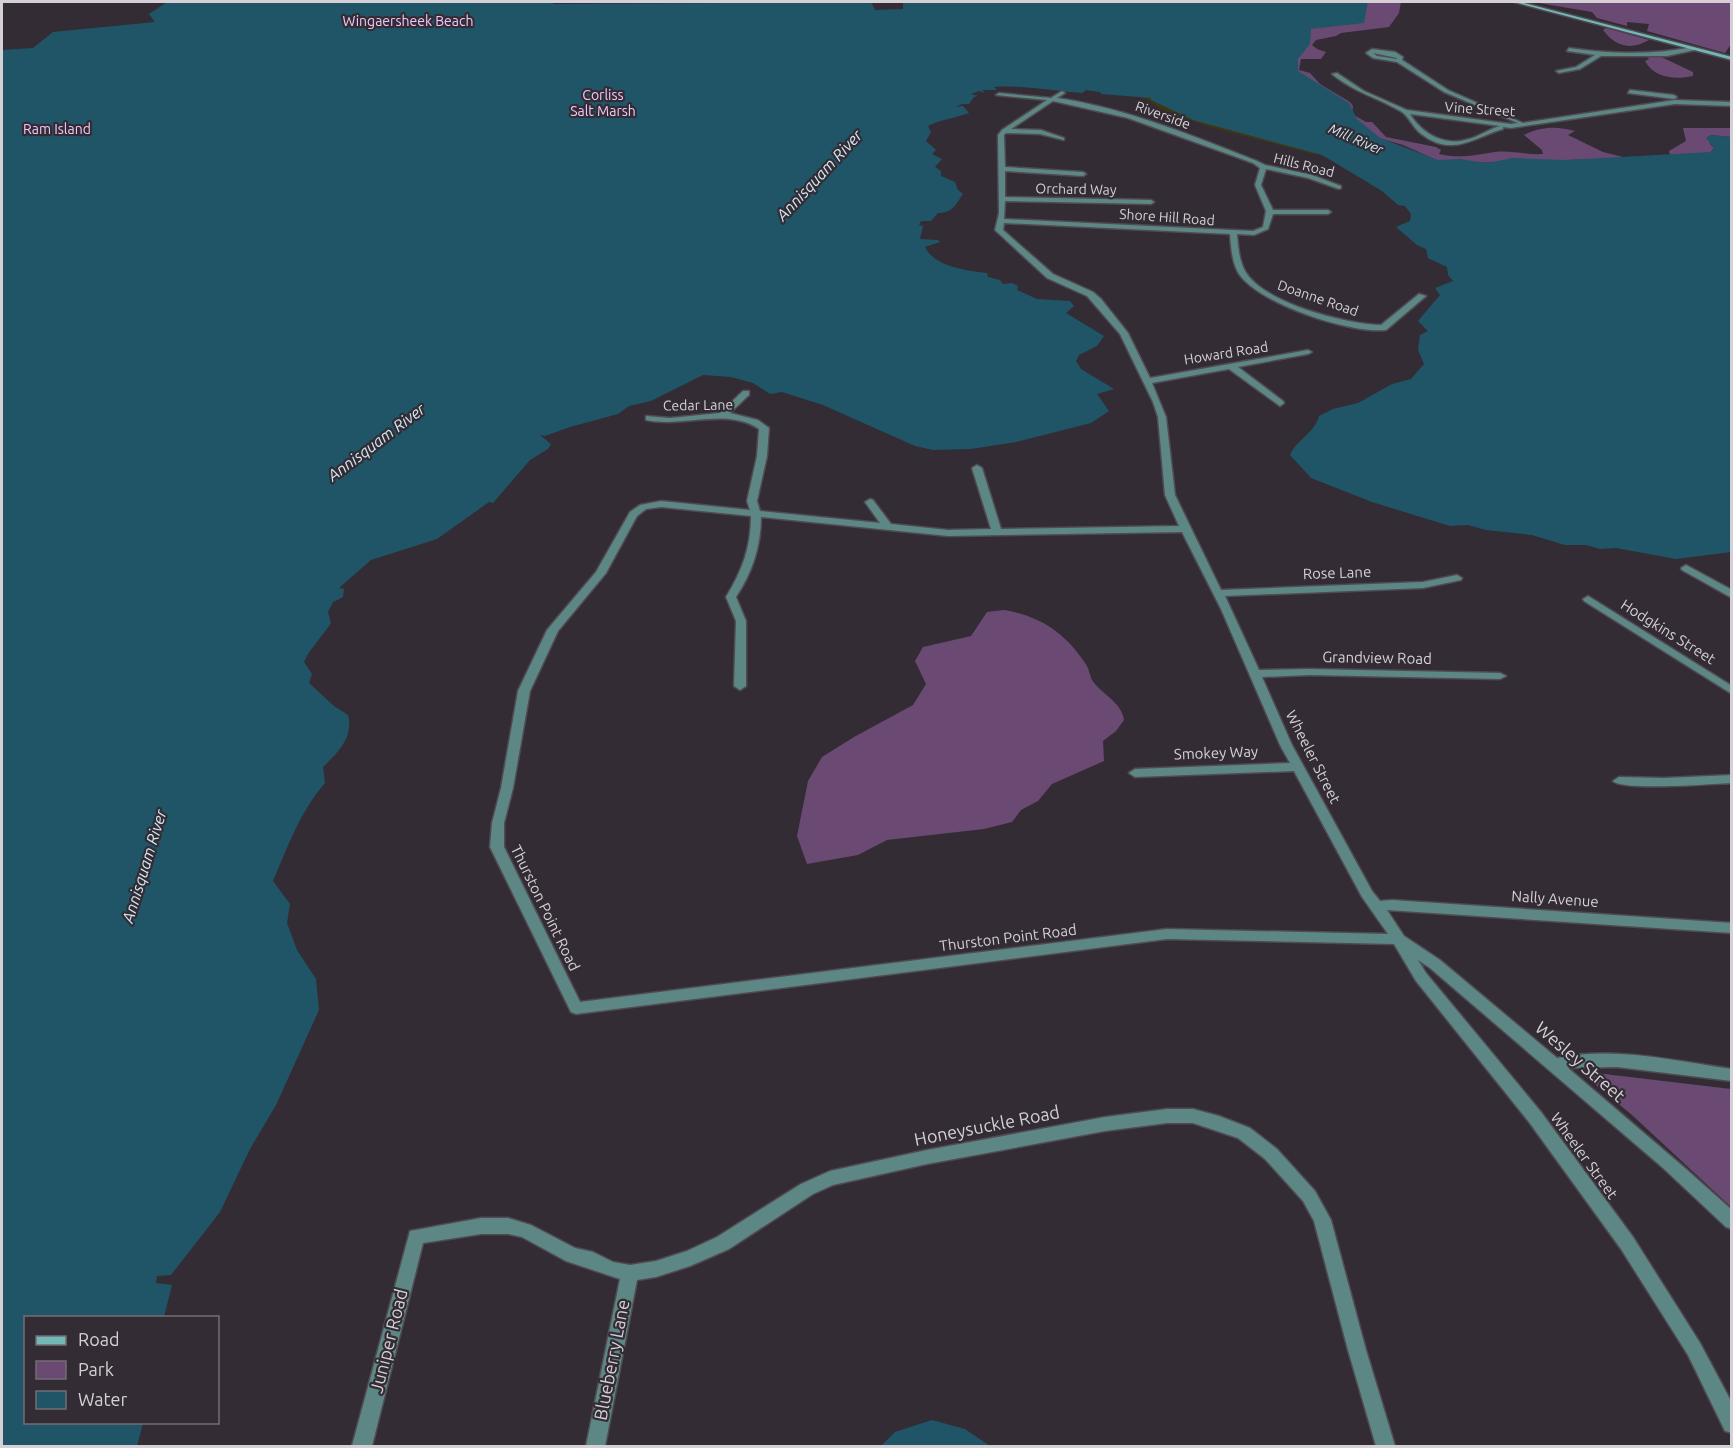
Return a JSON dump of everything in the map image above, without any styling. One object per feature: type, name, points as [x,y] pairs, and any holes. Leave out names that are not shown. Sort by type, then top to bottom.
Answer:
[{"type":"main road","points":[[1516,2],[1731,59]]},
{"type":"street","points":[[1569,50],[1600,54],[1654,55],[1693,49]]},
{"type":"street","points":[[1559,71],[1578,68],[1600,54]]},
{"type":"street","points":[[1399,61],[1454,95],[1524,123]]},
{"type":"street","name":"Vine Street","points":[[1335,74],[1362,92],[1406,112],[1511,126],[1670,102],[1705,101]]},
{"type":"street","name":"Vine Street","points":[[1630,92],[1731,104]]},
{"type":"street","points":[[999,95],[1056,96]]},
{"type":"street","points":[[1000,221],[1002,199],[1000,141],[1004,131],[1056,96]]},
{"type":"street","name":"Riverside","points":[[1056,96],[1128,115],[1247,158],[1262,164],[1263,167]]},
{"type":"street","points":[[1406,112],[1418,129],[1427,135],[1450,143],[1467,141],[1493,130],[1511,126]]},
{"type":"street","points":[[1004,131],[1041,132],[1062,139]]},
{"type":"street","points":[[1263,167],[1258,184],[1268,203],[1269,212],[1329,212]]},
{"type":"street","name":"Hills Road","points":[[1263,167],[1310,176],[1339,187]]},
{"type":"street","points":[[1000,169],[1083,174]]},
{"type":"street","name":"Orchard Way","points":[[1002,199],[1151,202]]},
{"type":"street","name":"Shore Hill Road","points":[[1000,221],[1108,225],[1233,234],[1262,231],[1269,224],[1269,212]]},
{"type":"street","name":"Wheeler Street","points":[[1000,221],[999,230],[1002,234],[1035,265],[1050,276],[1090,294],[1124,333],[1157,402],[1165,430],[1165,458],[1170,495],[1298,767],[1367,894],[1421,977],[1535,1117],[1627,1243],[1694,1349],[1731,1424]]},
{"type":"street","name":"Doanne Road","points":[[1233,234],[1237,259],[1242,272],[1259,290],[1286,305],[1352,325],[1383,328],[1422,296]]},
{"type":"street","name":"Howard Road","points":[[1147,381],[1308,352]]},
{"type":"street","points":[[1231,366],[1280,403]]},
{"type":"street","points":[[722,416],[746,393]]},
{"type":"street","name":"Cedar Lane","points":[[649,418],[669,421],[722,416],[751,421],[764,428],[762,456],[752,501],[756,514]]},
{"type":"street","points":[[977,468],[997,532]]},
{"type":"street","points":[[870,502],[889,528]]},
{"type":"street","name":"Thurston Point Road","points":[[1185,529],[948,533],[661,504],[643,507],[633,514],[601,573],[553,630],[524,691],[507,788],[498,823],[496,847],[576,1008],[1167,934],[1398,939]]},
{"type":"street","points":[[740,686],[741,621],[731,597],[744,577],[752,557],[756,535],[756,514]]},
{"type":"street","points":[[1686,568],[1731,595]]},
{"type":"street","name":"Rose Lane","points":[[1218,593],[1423,585],[1457,578]]},
{"type":"street","name":"Hodgkins Street","points":[[1588,599],[1730,687]]},
{"type":"street","name":"Grandview Road","points":[[1254,674],[1311,672],[1500,676]]},
{"type":"street","name":"Smokey Way","points":[[1135,773],[1298,767]]},
{"type":"street","points":[[1619,781],[1664,782],[1731,779]]},
{"type":"street","name":"Nally Avenue","points":[[1376,906],[1392,904],[1731,928]]},
{"type":"street","name":"Wesley Street","points":[[1398,939],[1435,964],[1554,1065],[1572,1084],[1699,1190],[1731,1222]]},
{"type":"street","points":[[1554,1065],[1572,1061],[1611,1060],[1731,1075]]},
{"type":"street","name":"Honeysuckle Road","points":[[416,1236],[481,1226],[508,1227],[525,1230],[572,1255],[592,1260],[609,1269],[630,1273],[656,1269],[723,1243],[807,1189],[846,1174],[1105,1124],[1158,1116],[1193,1116],[1244,1133],[1270,1154],[1309,1196],[1322,1220],[1386,1446]]},
{"type":"street","name":"Juniper Road","points":[[362,1446],[416,1236]]},
{"type":"street","name":"Blueberry Lane","points":[[596,1446],[630,1273]]},
{"type":"green space","points":[[1080,2],[1401,2],[1399,13],[1389,27],[1341,33],[1316,40],[1312,45],[1326,52],[1321,59],[1301,59],[1299,70],[1310,73],[1320,84],[1350,102],[1353,106],[1352,114],[1366,122],[1372,122],[1386,137],[1436,147],[1441,150],[1439,154],[1460,156],[1501,152],[1543,154],[1542,150],[1524,135],[1543,128],[1563,128],[1575,131],[1568,135],[1603,152],[1627,158],[1536,161],[1513,158],[1499,162],[1477,163],[1459,159],[1441,162],[1403,145],[1368,135]]},
{"type":"green space","points":[[1533,2],[1731,2],[1731,44],[1725,53],[1647,31],[1649,24],[1627,22],[1627,26],[1597,18],[1592,12]]},
{"type":"green space","points":[[1606,28],[1649,40],[1635,45],[1623,45],[1613,40],[1603,30]]},
{"type":"green space","points":[[1655,54],[1693,72],[1693,76],[1679,78],[1659,74],[1645,61],[1649,59],[1646,55]]},
{"type":"green space","points":[[1683,128],[1731,128],[1731,137],[1710,135],[1710,144],[1714,148],[1710,153],[1670,155],[1669,151],[1686,141]]},
{"type":"green space","points":[[1004,610],[1030,617],[1062,636],[1087,666],[1092,680],[1119,708],[1124,720],[1116,731],[1103,741],[1104,761],[1052,784],[1038,801],[1021,810],[1012,822],[984,829],[887,840],[858,855],[807,864],[797,836],[808,781],[822,757],[913,705],[926,684],[915,661],[923,647],[971,636],[987,612]]},
{"type":"green space","points":[[1579,1071],[1731,1089],[1731,1207],[1632,1115]]},
{"type":"sand","points":[[1140,93],[1325,153],[1313,154],[1209,127],[1161,109],[1148,100],[1135,96]]},
{"type":"water","points":[[167,2],[553,2],[553,4],[871,2],[875,10],[903,9],[903,2],[1368,2],[1364,23],[1311,29],[1310,44],[1298,59],[1298,71],[1349,103],[1357,119],[1380,138],[1438,160],[1459,159],[1487,163],[1513,158],[1566,160],[1711,152],[1714,148],[1706,138],[1710,135],[1731,137],[1731,552],[1676,559],[1616,548],[1600,549],[1586,545],[1565,545],[1532,535],[1486,530],[1468,525],[1450,526],[1372,502],[1311,478],[1290,455],[1293,449],[1317,422],[1319,416],[1333,409],[1358,403],[1392,384],[1411,379],[1424,364],[1418,350],[1420,335],[1428,331],[1418,321],[1440,295],[1435,288],[1453,281],[1448,275],[1447,267],[1428,258],[1426,249],[1417,245],[1396,227],[1410,221],[1411,214],[1405,206],[1398,205],[1382,191],[1322,155],[1193,120],[1151,98],[1101,94],[1086,90],[1082,93],[1016,87],[994,87],[997,90],[982,90],[985,93],[979,91],[971,94],[978,96],[974,97],[969,104],[955,107],[963,106],[969,113],[928,126],[931,132],[926,141],[936,150],[932,154],[942,159],[935,167],[941,171],[941,176],[955,182],[958,190],[963,194],[951,210],[938,213],[931,221],[921,221],[919,225],[923,226],[920,239],[938,240],[940,242],[925,247],[936,259],[953,267],[987,273],[988,277],[1000,280],[1003,284],[1012,283],[1018,286],[1017,290],[1037,299],[1070,301],[1074,306],[1066,313],[1104,336],[1097,346],[1079,355],[1076,361],[1081,369],[1114,389],[1097,394],[1109,411],[1091,423],[1016,442],[971,449],[933,450],[915,446],[823,405],[782,392],[770,394],[753,383],[731,377],[703,375],[651,401],[629,406],[618,414],[545,436],[540,435],[551,444],[548,449],[530,460],[493,503],[489,502],[437,539],[371,560],[339,588],[344,589],[343,597],[333,602],[328,612],[331,623],[304,662],[312,674],[309,683],[334,706],[348,715],[349,730],[339,750],[323,767],[325,783],[308,806],[289,842],[273,881],[290,904],[287,923],[297,950],[316,979],[319,1010],[276,1105],[250,1149],[220,1212],[171,1275],[157,1276],[156,1283],[172,1285],[164,1316],[24,1316],[24,1424],[143,1424],[137,1446],[2,1446],[2,50],[33,48],[53,32],[155,22],[149,14]]},
{"type":"water","points":[[932,1420],[965,1429],[990,1446],[881,1446],[895,1432]]},
{"type":"park label","name":"Wingaersheek Beach","points":[[408,21]]},
{"type":"park label","name":"Corliss Salt Marsh","points":[[603,104]]},
{"type":"park label","name":"Ram Island","points":[[57,129]]},
{"type":"water label","name":"Mill River","points":[[1356,139]]},
{"type":"water label","name":"Annisquam River","points":[[819,175]]},
{"type":"water label","name":"Annisquam River","points":[[376,442]]},
{"type":"water label","name":"Annisquam River","points":[[144,866]]}]
